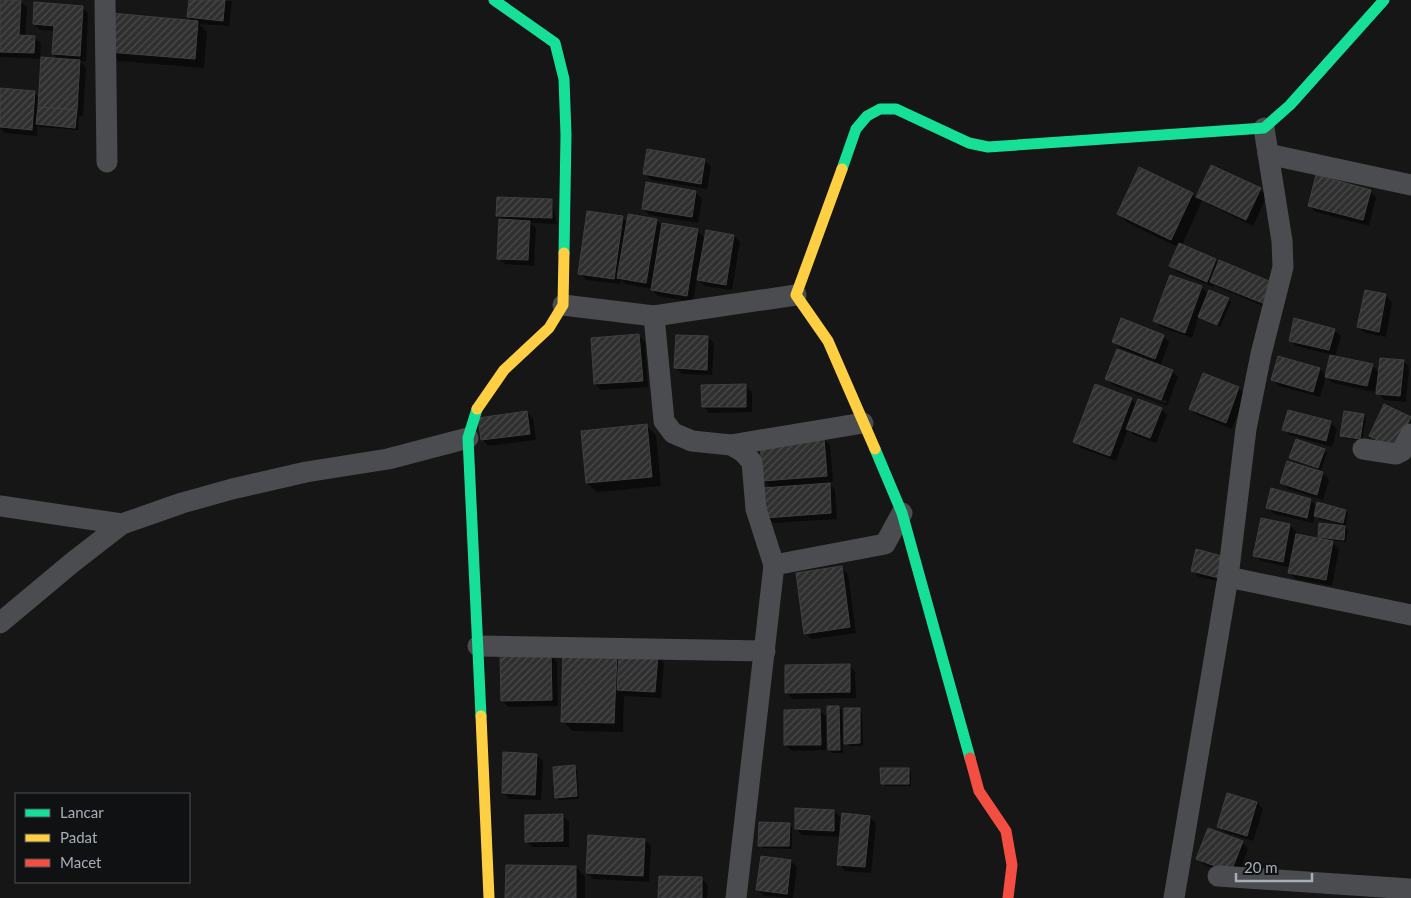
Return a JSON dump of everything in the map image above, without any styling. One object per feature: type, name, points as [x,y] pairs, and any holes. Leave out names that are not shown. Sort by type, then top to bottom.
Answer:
[{"type":"street","points":[[104,0],[107,162]]},
{"type":"street","points":[[489,898],[468,438],[476,410],[504,370],[548,328],[563,305],[566,136],[564,79],[555,43],[494,0]]},
{"type":"street","points":[[796,295],[856,129],[867,116],[880,109],[896,109],[969,144],[988,147],[1264,128],[1290,105],[1384,0]]},
{"type":"street","points":[[1174,898],[1228,577],[1246,429],[1261,354],[1283,267],[1282,242],[1264,128]]},
{"type":"street","points":[[1268,154],[1411,185]]},
{"type":"street","points":[[563,305],[654,316],[796,295]]},
{"type":"street","points":[[796,295],[828,341],[902,513],[979,791],[1006,831],[1012,865],[1008,898]]},
{"type":"street","points":[[654,316],[664,421],[674,433],[692,441],[731,445],[863,423]]},
{"type":"street","points":[[1364,449],[1396,454],[1402,451],[1411,434]]},
{"type":"street","points":[[0,623],[122,524],[182,503],[232,489],[306,472],[388,459],[468,438]]},
{"type":"street","points":[[731,445],[743,452],[752,462],[756,509],[774,566],[736,898]]},
{"type":"street","points":[[0,506],[122,524]]},
{"type":"street","points":[[774,566],[885,544],[902,513]]},
{"type":"street","points":[[1228,577],[1411,615]]},
{"type":"street","points":[[478,646],[765,651]]},
{"type":"street","points":[[1218,876],[1411,889]]},
{"type":"building","points":[[0,0],[21,0],[19,35],[35,36],[34,53],[0,52]]},
{"type":"building","points":[[189,0],[225,0],[223,21],[187,17]]},
{"type":"building","points":[[34,2],[83,6],[80,56],[52,54],[54,26],[33,24]]},
{"type":"building","points":[[111,13],[198,21],[195,59],[108,52]]},
{"type":"building","points":[[41,57],[80,60],[77,110],[38,107]]},
{"type":"building","points":[[0,88],[35,91],[32,130],[0,127]]},
{"type":"building","points":[[38,107],[77,110],[75,128],[36,124]]},
{"type":"building","points":[[647,149],[705,159],[701,184],[643,174]]},
{"type":"building","points":[[1211,165],[1261,188],[1246,220],[1196,197]]},
{"type":"building","points":[[1139,167],[1193,193],[1171,240],[1117,214]]},
{"type":"building","points":[[1316,175],[1371,190],[1363,220],[1308,206]]},
{"type":"building","points":[[646,182],[696,191],[692,217],[642,209]]},
{"type":"building","points":[[497,197],[552,199],[552,218],[496,216]]},
{"type":"building","points":[[587,211],[623,216],[614,279],[578,274]]},
{"type":"building","points":[[628,214],[657,219],[646,283],[617,278]]},
{"type":"building","points":[[499,219],[530,221],[528,260],[497,259]]},
{"type":"building","points":[[662,223],[698,229],[687,296],[651,290]]},
{"type":"building","points":[[706,230],[734,235],[726,285],[697,280]]},
{"type":"building","points":[[1179,243],[1216,259],[1207,282],[1169,266]]},
{"type":"building","points":[[1219,260],[1274,283],[1265,304],[1210,282]]},
{"type":"building","points":[[1170,275],[1202,286],[1185,333],[1153,321]]},
{"type":"building","points":[[1209,290],[1229,298],[1217,325],[1198,317]]},
{"type":"building","points":[[1365,290],[1386,294],[1379,332],[1357,327]]},
{"type":"building","points":[[1121,318],[1164,335],[1155,359],[1112,342]]},
{"type":"building","points":[[1294,318],[1335,329],[1329,350],[1289,341]]},
{"type":"building","points":[[639,334],[643,381],[594,384],[591,338]]},
{"type":"building","points":[[676,335],[708,336],[707,370],[674,368]]},
{"type":"building","points":[[1117,349],[1173,370],[1161,400],[1105,379]]},
{"type":"building","points":[[1330,355],[1373,364],[1367,386],[1325,377]]},
{"type":"building","points":[[1278,356],[1320,368],[1313,392],[1271,380]]},
{"type":"building","points":[[1380,358],[1404,360],[1400,396],[1376,394]]},
{"type":"building","points":[[1203,373],[1239,387],[1226,423],[1189,409]]},
{"type":"building","points":[[746,384],[746,407],[702,407],[701,385]]},
{"type":"building","points":[[1095,384],[1132,398],[1110,456],[1073,442]]},
{"type":"building","points":[[1138,399],[1162,408],[1150,438],[1126,429]]},
{"type":"building","points":[[1384,404],[1411,417],[1396,449],[1369,436]]},
{"type":"building","points":[[1288,410],[1331,421],[1326,441],[1282,430]]},
{"type":"building","points":[[527,411],[530,434],[481,440],[478,418]]},
{"type":"building","points":[[1344,411],[1364,414],[1360,439],[1340,436]]},
{"type":"building","points":[[647,424],[652,477],[586,483],[581,431]]},
{"type":"building","points":[[824,438],[827,476],[763,481],[760,443]]},
{"type":"building","points":[[1296,439],[1325,449],[1318,468],[1289,458]]},
{"type":"building","points":[[1287,461],[1323,472],[1317,495],[1280,483]]},
{"type":"building","points":[[830,483],[831,513],[765,518],[763,488]]},
{"type":"building","points":[[1271,488],[1311,499],[1307,518],[1266,508]]},
{"type":"building","points":[[1317,502],[1346,510],[1343,523],[1314,516]]},
{"type":"building","points":[[1261,518],[1290,524],[1283,562],[1253,556]]},
{"type":"building","points":[[1319,523],[1345,526],[1344,540],[1318,537]]},
{"type":"building","points":[[1296,534],[1333,541],[1326,580],[1288,573]]},
{"type":"building","points":[[1196,549],[1229,558],[1223,579],[1191,571]]},
{"type":"building","points":[[842,566],[850,627],[804,634],[796,573]]},
{"type":"building","points":[[563,651],[617,653],[614,723],[561,722]]},
{"type":"building","points":[[619,653],[658,655],[655,692],[617,690]]},
{"type":"building","points":[[551,654],[552,700],[501,701],[500,655]]},
{"type":"building","points":[[850,664],[850,692],[785,693],[785,665]]},
{"type":"building","points":[[827,706],[839,706],[840,750],[828,750]]},
{"type":"building","points":[[844,708],[860,708],[860,743],[844,744]]},
{"type":"building","points":[[820,709],[821,745],[784,745],[784,710]]},
{"type":"building","points":[[503,752],[537,754],[535,795],[502,793]]},
{"type":"building","points":[[575,765],[577,796],[555,798],[553,767]]},
{"type":"building","points":[[880,768],[909,768],[909,784],[881,784]]},
{"type":"building","points":[[1227,793],[1257,802],[1247,836],[1217,827]]},
{"type":"building","points":[[795,808],[834,810],[834,831],[795,829]]},
{"type":"building","points":[[842,813],[870,816],[865,867],[837,865]]},
{"type":"building","points":[[563,814],[563,841],[525,842],[525,815]]},
{"type":"building","points":[[759,822],[790,823],[789,846],[758,846]]},
{"type":"building","points":[[1208,828],[1243,841],[1231,872],[1196,859]]},
{"type":"building","points":[[588,835],[645,839],[643,876],[586,873]]},
{"type":"building","points":[[761,856],[791,860],[787,894],[756,890]]},
{"type":"building","points":[[506,865],[576,866],[576,898],[505,898]]},
{"type":"building","points":[[659,876],[702,877],[702,898],[658,898]]},
{"type":"traffic: fast","points":[[494,0],[555,43],[564,79],[566,135],[564,253]]},
{"type":"traffic: fast","points":[[842,169],[856,129],[867,116],[880,109],[896,109],[969,143],[988,147],[1264,128],[1290,105],[1384,0]]},
{"type":"traffic: fast","points":[[477,409],[468,438],[481,716]]},
{"type":"traffic: fast","points":[[875,449],[902,513],[970,758]]},
{"type":"traffic: slow","points":[[842,169],[796,295],[828,341],[875,449]]},
{"type":"traffic: slow","points":[[477,409],[504,370],[549,328],[563,305],[564,253]]},
{"type":"traffic: slow","points":[[481,716],[489,898]]},
{"type":"traffic: jam","points":[[970,758],[979,791],[1006,831],[1012,865],[1008,898]]}]
